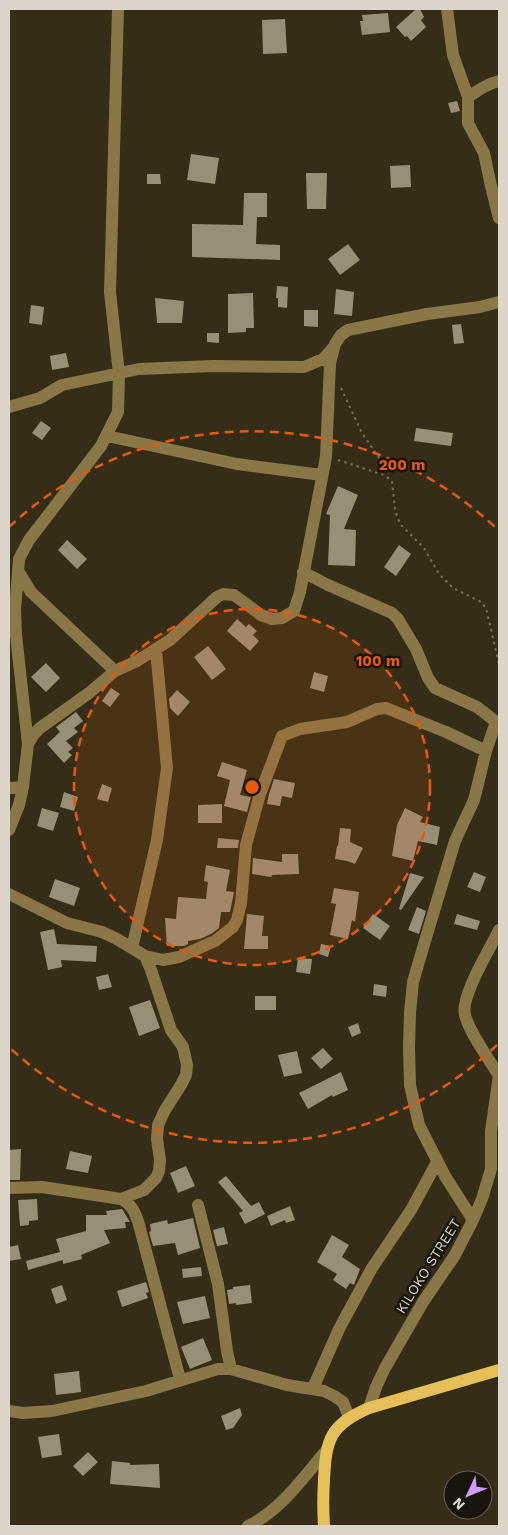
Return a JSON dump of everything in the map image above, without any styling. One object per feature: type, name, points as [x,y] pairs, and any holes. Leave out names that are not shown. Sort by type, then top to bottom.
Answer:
[{"type":"main road","points":[[324,1526],[326,1451],[329,1440],[349,1416],[369,1408],[499,1370]]},
{"type":"street","points":[[9,830],[19,805],[23,787],[28,744],[16,635],[15,565],[29,540],[84,470],[107,436],[118,412],[119,374],[110,292],[118,9]]},
{"type":"street","points":[[447,9],[453,55],[468,97],[468,122],[484,153],[490,186],[499,218]]},
{"type":"street","points":[[468,97],[489,84],[499,81]]},
{"type":"street","points":[[9,408],[40,398],[62,385],[139,369],[213,366],[304,367],[323,359],[341,335],[348,330],[426,314],[480,307],[499,302]]},
{"type":"street","points":[[28,744],[40,728],[89,693],[115,671],[156,650],[170,640],[223,594],[234,595],[253,610],[272,619],[288,615],[294,611],[297,604],[326,457],[330,363],[335,344]]},
{"type":"street","points":[[107,436],[237,464],[322,475]]},
{"type":"street","points":[[15,565],[31,592],[115,671]]},
{"type":"street","points":[[303,572],[392,613],[398,619],[416,649],[428,678],[435,688],[477,706],[498,723],[486,751],[474,800],[455,841],[413,982],[408,1047],[410,1086],[419,1125],[437,1162],[473,1220]]},
{"type":"street","points":[[132,948],[157,840],[167,768],[156,650]]},
{"type":"street","points":[[9,894],[67,923],[102,932],[145,956],[163,960],[179,957],[216,942],[233,927],[237,920],[241,904],[246,845],[260,794],[275,756],[278,742],[282,736],[300,729],[347,722],[377,709],[386,708],[446,732],[486,751]]},
{"type":"street","points":[[9,788],[23,787]]},
{"type":"street","points":[[499,930],[469,991],[464,1005],[464,1014],[469,1026],[499,1076]]},
{"type":"street","points":[[121,1199],[144,1190],[156,1178],[160,1160],[157,1139],[158,1125],[170,1100],[181,1085],[187,1065],[183,1047],[171,1030],[152,970],[145,956]]},
{"type":"street","name":"KILOKO STREET","points":[[369,1408],[376,1387],[398,1343],[454,1255],[482,1200],[491,1169],[491,1131],[499,1076]]},
{"type":"street","points":[[313,1388],[339,1329],[367,1276],[411,1210],[437,1162]]},
{"type":"street","points":[[9,1188],[42,1186],[121,1199],[130,1203],[138,1221],[180,1379]]},
{"type":"street","points":[[198,1205],[218,1284],[231,1369]]},
{"type":"street","points":[[9,1411],[23,1413],[52,1411],[146,1391],[180,1379],[218,1369],[231,1369],[287,1385],[313,1388],[334,1396],[343,1402],[349,1416]]},
{"type":"street","points":[[248,1526],[261,1520],[281,1504],[326,1451]]},
{"type":"path","points":[[330,363],[362,433],[379,458],[384,475]]},
{"type":"path","points":[[326,457],[384,475],[392,481],[395,510],[400,524],[424,548],[439,574],[453,588],[480,602],[486,608],[499,664]]},
{"type":"building","points":[[416,9],[420,9],[424,17],[421,20],[426,27],[411,41],[396,27]]},
{"type":"building","points":[[388,13],[390,32],[362,35],[360,21],[363,21],[362,15]]},
{"type":"building","points":[[285,19],[287,53],[263,54],[262,20]]},
{"type":"building","points":[[457,101],[460,111],[451,113],[448,103]]},
{"type":"building","points":[[191,154],[219,158],[215,184],[187,180]]},
{"type":"building","points":[[410,165],[411,187],[391,188],[390,166]]},
{"type":"building","points":[[306,173],[327,173],[326,209],[307,209]]},
{"type":"building","points":[[147,174],[160,174],[161,184],[147,184]]},
{"type":"building","points":[[244,193],[267,193],[267,217],[257,217],[256,244],[280,245],[280,260],[192,257],[192,224],[243,225]]},
{"type":"building","points":[[348,244],[360,260],[340,275],[328,259]]},
{"type":"building","points":[[277,286],[288,287],[287,308],[278,307],[278,298],[276,298]]},
{"type":"building","points":[[336,289],[354,292],[352,316],[334,314]]},
{"type":"building","points":[[253,293],[254,328],[246,328],[246,332],[228,333],[228,294]]},
{"type":"building","points":[[155,298],[184,301],[182,323],[157,323]]},
{"type":"building","points":[[31,305],[44,307],[42,325],[29,323]]},
{"type":"building","points":[[304,310],[318,310],[318,327],[304,326]]},
{"type":"building","points":[[461,324],[464,343],[454,344],[452,325]]},
{"type":"building","points":[[207,333],[219,333],[219,343],[207,342]]},
{"type":"building","points":[[66,353],[69,367],[52,370],[50,356]]},
{"type":"building","points":[[41,421],[51,428],[42,440],[32,433]]},
{"type":"building","points":[[416,428],[453,433],[451,446],[414,441]]},
{"type":"building","points":[[338,486],[358,495],[344,529],[356,530],[355,566],[328,565],[330,515],[326,514]]},
{"type":"building","points":[[67,540],[87,559],[77,569],[58,550]]},
{"type":"building","points":[[399,545],[411,554],[396,576],[384,567]]},
{"type":"building","points":[[237,619],[246,627],[249,624],[257,631],[253,635],[259,641],[250,651],[227,631]]},
{"type":"building","points":[[208,646],[226,669],[212,680],[194,657]]},
{"type":"building","points":[[46,663],[60,678],[46,692],[31,677]]},
{"type":"building","points":[[314,672],[328,676],[324,692],[310,688]]},
{"type":"building","points":[[111,688],[120,694],[110,707],[102,701]]},
{"type":"building","points":[[177,690],[190,702],[178,716],[170,708],[169,699]]},
{"type":"building","points":[[76,712],[83,721],[74,728],[78,732],[66,741],[73,748],[68,752],[72,755],[64,763],[47,744],[60,732],[56,727]]},
{"type":"building","points":[[222,762],[247,770],[240,795],[251,797],[247,812],[224,806],[230,780],[217,776]]},
{"type":"building","points":[[274,779],[295,783],[292,798],[282,796],[280,806],[267,804]]},
{"type":"building","points":[[102,784],[112,788],[108,802],[97,799]]},
{"type":"building","points":[[64,792],[78,797],[74,811],[60,807]]},
{"type":"building","points":[[222,804],[222,823],[198,823],[198,805]]},
{"type":"building","points":[[42,808],[59,813],[53,831],[37,826]]},
{"type":"building","points":[[405,808],[423,817],[420,822],[440,827],[437,845],[418,841],[413,861],[392,856],[397,825]]},
{"type":"building","points":[[340,828],[351,829],[350,842],[363,848],[355,864],[335,859]]},
{"type":"building","points":[[218,838],[239,840],[238,848],[217,848]]},
{"type":"building","points":[[282,854],[298,854],[299,874],[272,875],[271,877],[252,874],[253,858],[282,862]]},
{"type":"building","points":[[206,865],[230,870],[226,891],[234,892],[230,912],[221,912],[219,928],[211,934],[200,939],[188,941],[188,944],[184,946],[167,946],[165,918],[176,919],[178,897],[206,899],[208,882],[204,881]]},
{"type":"building","points":[[474,872],[486,877],[480,892],[467,887]]},
{"type":"building","points":[[410,873],[424,877],[401,910],[399,909]]},
{"type":"building","points":[[55,879],[80,888],[74,906],[49,897]]},
{"type":"building","points":[[334,888],[359,892],[355,922],[352,920],[348,939],[330,935],[336,904],[331,903]]},
{"type":"building","points":[[417,907],[426,911],[419,934],[408,930]]},
{"type":"building","points":[[247,914],[264,916],[262,936],[268,936],[268,949],[244,949]]},
{"type":"building","points":[[373,914],[390,926],[380,940],[363,928]]},
{"type":"building","points":[[457,914],[480,921],[477,930],[454,924]]},
{"type":"building","points":[[54,929],[57,944],[97,946],[96,962],[61,960],[62,967],[48,970],[40,932]]},
{"type":"building","points":[[321,944],[331,946],[328,957],[319,954]]},
{"type":"building","points":[[298,958],[312,959],[310,974],[296,972]]},
{"type":"building","points":[[108,974],[112,987],[99,990],[96,977]]},
{"type":"building","points":[[374,984],[387,986],[386,997],[373,995]]},
{"type":"building","points":[[255,996],[276,996],[276,1010],[255,1010]]},
{"type":"building","points":[[150,1000],[160,1028],[139,1036],[129,1007]]},
{"type":"building","points":[[358,1023],[361,1033],[352,1037],[348,1027]]},
{"type":"building","points":[[323,1048],[333,1059],[321,1069],[311,1058]]},
{"type":"building","points":[[297,1051],[302,1073],[284,1077],[278,1055]]},
{"type":"building","points":[[341,1072],[348,1090],[333,1097],[332,1095],[308,1109],[299,1093]]},
{"type":"building","points":[[21,1149],[20,1180],[9,1180],[9,1150]]},
{"type":"building","points":[[70,1151],[92,1156],[88,1173],[66,1169]]},
{"type":"building","points":[[186,1166],[195,1186],[178,1193],[170,1173]]},
{"type":"building","points":[[226,1176],[251,1206],[259,1202],[265,1214],[245,1224],[239,1213],[243,1211],[218,1182]]},
{"type":"building","points":[[37,1199],[38,1220],[29,1221],[29,1225],[20,1226],[18,1200]]},
{"type":"building","points":[[290,1206],[295,1220],[286,1223],[285,1220],[271,1226],[267,1216]]},
{"type":"building","points":[[122,1209],[130,1222],[125,1222],[126,1228],[104,1230],[110,1243],[81,1255],[82,1259],[63,1264],[63,1260],[28,1270],[26,1261],[60,1252],[56,1239],[86,1231],[86,1215],[107,1215],[106,1211]]},
{"type":"building","points":[[193,1218],[200,1248],[178,1255],[175,1243],[153,1246],[149,1232],[151,1231],[150,1224],[167,1220],[168,1224]]},
{"type":"building","points":[[224,1227],[228,1244],[217,1246],[213,1230]]},
{"type":"building","points":[[332,1235],[349,1245],[342,1257],[360,1269],[354,1285],[350,1283],[346,1289],[333,1280],[337,1274],[317,1262]]},
{"type":"building","points":[[18,1245],[21,1259],[9,1261],[9,1247]]},
{"type":"building","points":[[201,1267],[202,1276],[183,1278],[182,1269]]},
{"type":"building","points":[[146,1282],[149,1292],[146,1293],[148,1298],[122,1307],[117,1291]]},
{"type":"building","points":[[62,1285],[67,1300],[56,1304],[51,1289]]},
{"type":"building","points":[[250,1285],[252,1303],[229,1304],[227,1290],[233,1289],[233,1287]]},
{"type":"building","points":[[205,1296],[210,1318],[183,1324],[177,1302]]},
{"type":"building","points":[[203,1338],[212,1360],[190,1369],[181,1347]]},
{"type":"building","points":[[79,1371],[81,1392],[56,1395],[54,1374]]},
{"type":"building","points":[[240,1408],[242,1415],[233,1428],[226,1430],[221,1416]]},
{"type":"building","points":[[59,1434],[62,1455],[42,1458],[38,1437]]},
{"type":"building","points":[[88,1452],[98,1462],[83,1476],[73,1466]]},
{"type":"building","points":[[112,1461],[130,1463],[130,1465],[159,1464],[160,1488],[110,1484]]}]
